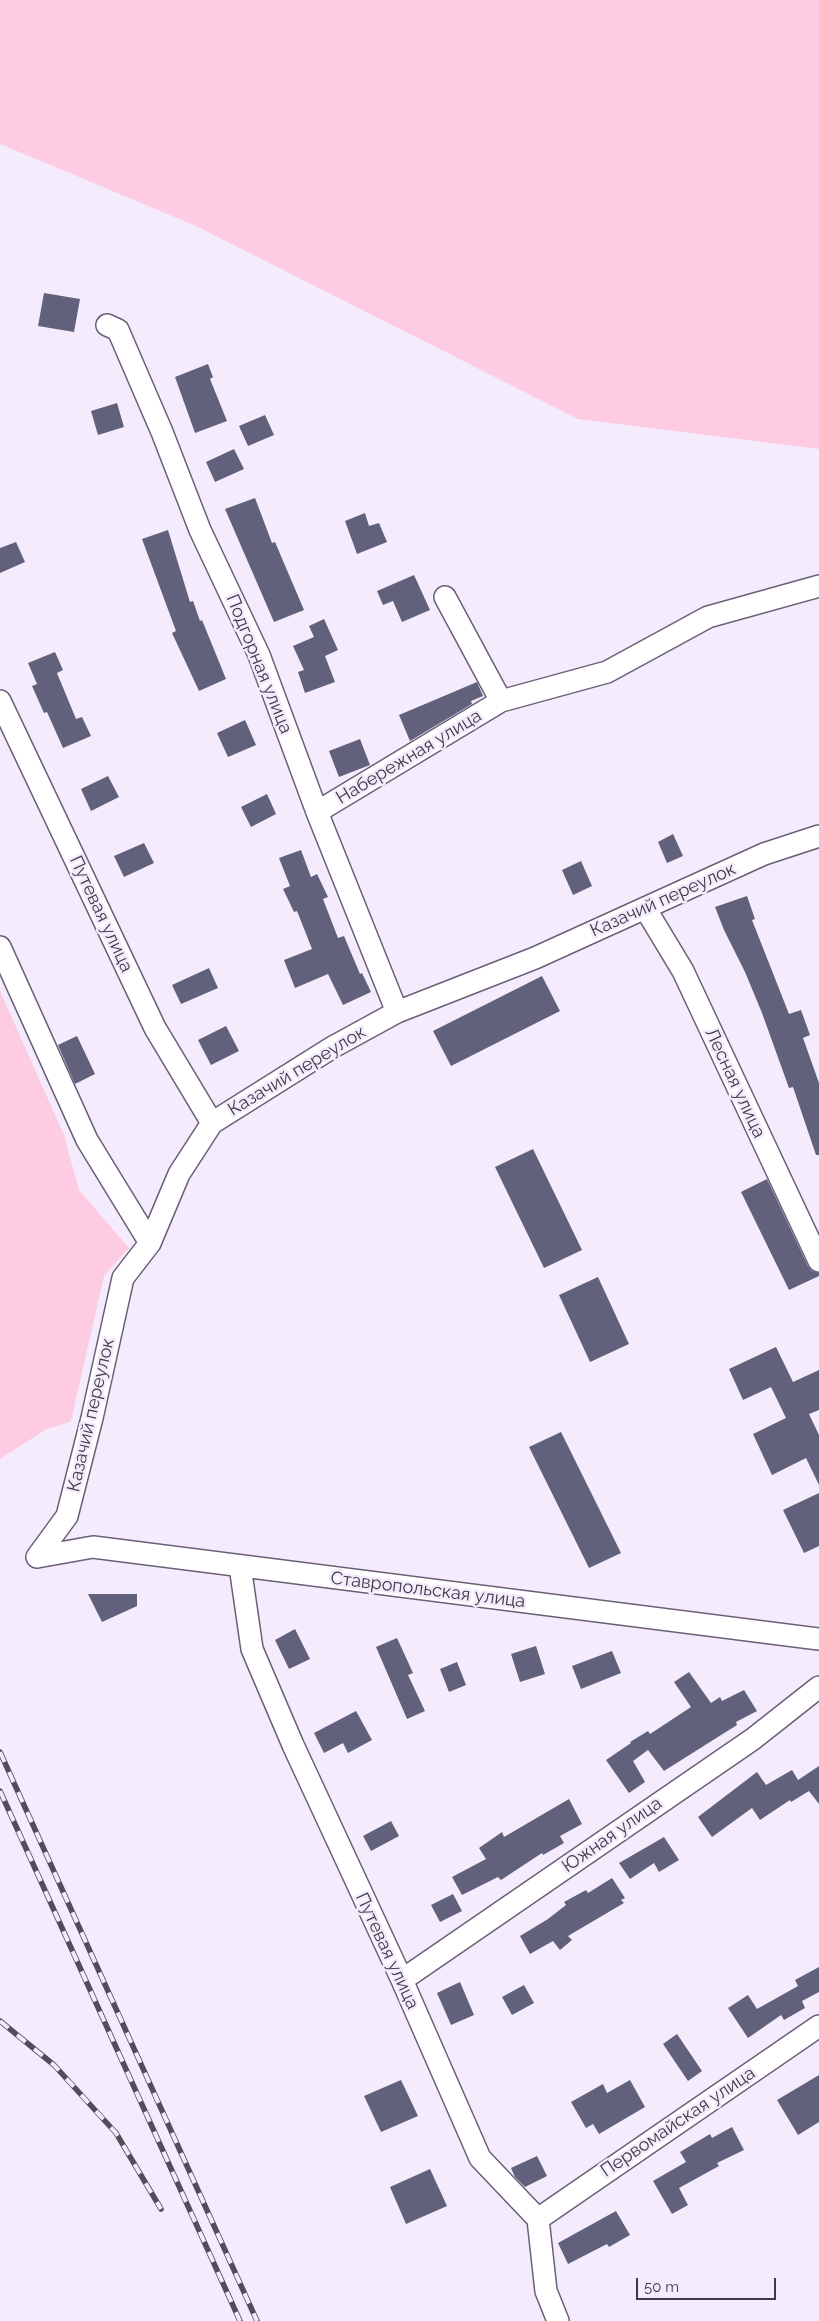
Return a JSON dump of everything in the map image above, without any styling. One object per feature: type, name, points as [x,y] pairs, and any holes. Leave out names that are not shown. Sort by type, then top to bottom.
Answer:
[{"type":"street","name":"Подгорная улица","points":[[108,325],[118,330],[162,432],[200,530],[259,655],[317,812],[397,1012]]},
{"type":"street","name":"Набережная улица","points":[[317,812],[502,701],[607,672],[708,617],[819,586]]},
{"type":"street","name":"Набережная улица","points":[[445,597],[502,701]]},
{"type":"street","name":"Путевая улица","points":[[0,701],[155,1028],[212,1123]]},
{"type":"street","name":"Казачий переулок","points":[[37,1557],[66,1516],[92,1418],[123,1278],[150,1243],[179,1174],[212,1123],[333,1047],[397,1012],[535,958],[764,854],[819,836]]},
{"type":"street","name":"Лесная улица","points":[[645,908],[683,971],[819,1261]]},
{"type":"street","points":[[0,947],[87,1140],[150,1243]]},
{"type":"street","name":"Ставропольская улица","points":[[37,1557],[92,1548],[819,1639]]},
{"type":"street","name":"Путевая улица","points":[[240,1566],[252,1648],[301,1763],[402,1980],[480,2158],[538,2219]]},
{"type":"street","name":"Южная улица","points":[[402,1980],[752,1739],[819,1687]]},
{"type":"street","name":"Первомайская улица","points":[[538,2219],[819,2026]]},
{"type":"street","points":[[538,2219],[546,2291],[558,2321]]},
{"type":"shaded area","points":[[0,0],[819,0],[819,449],[578,419],[196,226],[0,144]]},
{"type":"shaded area","points":[[0,991],[64,1135],[79,1190],[129,1248],[104,1276],[71,1421],[45,1430],[0,1459]]},
{"type":"building","points":[[44,293],[80,299],[74,332],[38,326]]},
{"type":"building","points":[[208,364],[213,377],[210,379],[227,421],[195,433],[175,377]]},
{"type":"building","points":[[117,403],[124,427],[98,435],[91,411]]},
{"type":"building","points":[[265,415],[274,435],[248,446],[239,426]]},
{"type":"building","points":[[234,449],[244,469],[215,482],[206,462]]},
{"type":"building","points":[[255,498],[272,543],[275,542],[304,610],[274,622],[225,509]]},
{"type":"building","points":[[365,513],[369,526],[379,523],[387,542],[357,554],[345,521]]},
{"type":"building","points":[[168,530],[190,602],[193,601],[200,621],[202,620],[226,679],[199,691],[172,633],[176,631],[142,539]]},
{"type":"building","points":[[16,542],[25,562],[0,573],[0,548]]},
{"type":"building","points":[[414,575],[430,610],[402,622],[393,601],[383,605],[377,591]]},
{"type":"building","points":[[324,619],[338,650],[325,656],[335,682],[305,693],[298,672],[304,670],[293,646],[314,637],[309,626]]},
{"type":"building","points":[[55,652],[63,670],[57,673],[76,719],[82,717],[91,736],[63,748],[47,712],[44,713],[32,686],[37,684],[28,663]]},
{"type":"building","points":[[477,682],[483,696],[471,701],[472,704],[410,741],[399,715]]},
{"type":"building","points":[[245,720],[256,745],[228,757],[217,733]]},
{"type":"building","points":[[360,739],[370,765],[339,777],[329,751]]},
{"type":"building","points":[[108,776],[119,797],[91,811],[81,789]]},
{"type":"building","points":[[267,794],[276,814],[251,827],[241,807]]},
{"type":"building","points":[[673,834],[683,856],[667,863],[658,842]]},
{"type":"building","points":[[144,843],[154,863],[124,877],[114,856]]},
{"type":"building","points":[[301,850],[311,877],[317,874],[328,897],[323,899],[338,938],[344,936],[360,974],[362,973],[371,992],[343,1005],[328,974],[295,988],[284,960],[312,949],[297,911],[294,912],[283,889],[290,886],[279,858]]},
{"type":"building","points":[[581,861],[592,886],[573,895],[562,870]]},
{"type":"building","points":[[747,896],[755,919],[752,920],[789,1014],[801,1010],[810,1035],[803,1038],[819,1083],[819,1155],[816,1155],[793,1087],[789,1088],[762,1013],[715,907]]},
{"type":"building","points":[[209,968],[218,988],[181,1004],[172,985]]},
{"type":"building","points":[[542,976],[560,1011],[451,1066],[433,1031]]},
{"type":"building","points":[[226,1026],[239,1051],[211,1065],[198,1040]]},
{"type":"building","points":[[77,1036],[95,1074],[75,1084],[58,1045]]},
{"type":"building","points":[[533,1149],[582,1250],[544,1268],[495,1167]]},
{"type":"building","points":[[767,1179],[808,1266],[812,1271],[819,1273],[819,1276],[789,1290],[741,1192]]},
{"type":"building","points":[[598,1277],[629,1344],[590,1362],[559,1295]]},
{"type":"building","points":[[776,1347],[793,1382],[819,1370],[819,1410],[809,1414],[819,1435],[819,1485],[806,1458],[772,1475],[753,1434],[786,1418],[771,1387],[743,1400],[729,1369]]},
{"type":"building","points":[[561,1432],[621,1553],[589,1568],[529,1447]]},
{"type":"building","points":[[819,1493],[819,1546],[804,1553],[783,1510]]},
{"type":"building","points":[[88,1594],[137,1594],[137,1606],[102,1622]]},
{"type":"building","points":[[295,1629],[310,1659],[289,1669],[275,1640]]},
{"type":"building","points":[[397,1638],[413,1673],[408,1675],[425,1711],[407,1719],[376,1647]]},
{"type":"building","points":[[536,1646],[545,1674],[520,1682],[511,1654]]},
{"type":"building","points":[[612,1651],[621,1673],[581,1689],[572,1666]]},
{"type":"building","points":[[457,1662],[466,1685],[449,1692],[440,1669]]},
{"type":"building","points":[[689,1672],[711,1703],[720,1697],[722,1701],[744,1690],[757,1711],[736,1722],[737,1725],[664,1771],[648,1750],[633,1761],[645,1782],[629,1793],[606,1760],[630,1742],[648,1731],[650,1734],[691,1707],[674,1682]]},
{"type":"building","points":[[356,1711],[372,1740],[348,1753],[343,1743],[324,1753],[314,1733]]},
{"type":"building","points":[[819,1766],[819,1804],[809,1791],[791,1802],[790,1800],[760,1820],[752,1808],[712,1837],[698,1817],[757,1772],[766,1785],[792,1770],[798,1780]]},
{"type":"building","points":[[569,1799],[582,1824],[560,1836],[564,1843],[543,1855],[542,1853],[501,1880],[498,1877],[462,1895],[452,1877],[486,1859],[479,1848],[502,1832],[504,1837]]},
{"type":"building","points":[[391,1821],[399,1836],[371,1851],[363,1836]]},
{"type":"building","points":[[664,1837],[679,1860],[659,1872],[654,1863],[630,1879],[619,1863]]},
{"type":"building","points":[[612,1878],[625,1898],[621,1900],[624,1903],[568,1936],[572,1940],[560,1950],[553,1941],[530,1954],[520,1936],[548,1919],[566,1905],[564,1902],[586,1890],[588,1893]]},
{"type":"building","points":[[453,1894],[462,1911],[440,1922],[431,1905]]},
{"type":"building","points":[[819,1967],[819,1992],[802,2001],[805,2008],[784,2020],[781,2015],[748,2038],[728,2008],[748,1995],[757,2009],[798,1986],[795,1980]]},
{"type":"building","points":[[460,1982],[474,2015],[451,2025],[437,1993]]},
{"type":"building","points":[[524,1985],[534,2003],[512,2015],[502,1997]]},
{"type":"building","points":[[677,2034],[702,2071],[688,2081],[663,2044]]},
{"type":"building","points":[[819,2075],[819,2122],[798,2135],[777,2100]]},
{"type":"building","points":[[401,2080],[418,2116],[381,2132],[364,2096]]},
{"type":"building","points":[[630,2080],[645,2107],[599,2134],[593,2124],[586,2128],[571,2102],[603,2084],[607,2093]]},
{"type":"building","points":[[732,2127],[744,2150],[717,2163],[719,2166],[679,2188],[688,2205],[672,2214],[653,2181],[686,2162],[680,2152],[710,2134],[712,2138]]},
{"type":"building","points":[[537,2156],[547,2176],[525,2187],[515,2177],[511,2168]]},
{"type":"building","points":[[430,2169],[447,2206],[406,2224],[390,2187]]},
{"type":"building","points":[[616,2211],[630,2235],[609,2247],[607,2244],[568,2264],[558,2243]]},
{"type":"railway","points":[[0,1752],[257,2321]]},
{"type":"railway","points":[[0,1791],[240,2321]]},
{"type":"railway","points":[[0,2021],[54,2065],[116,2133],[161,2209]]}]
